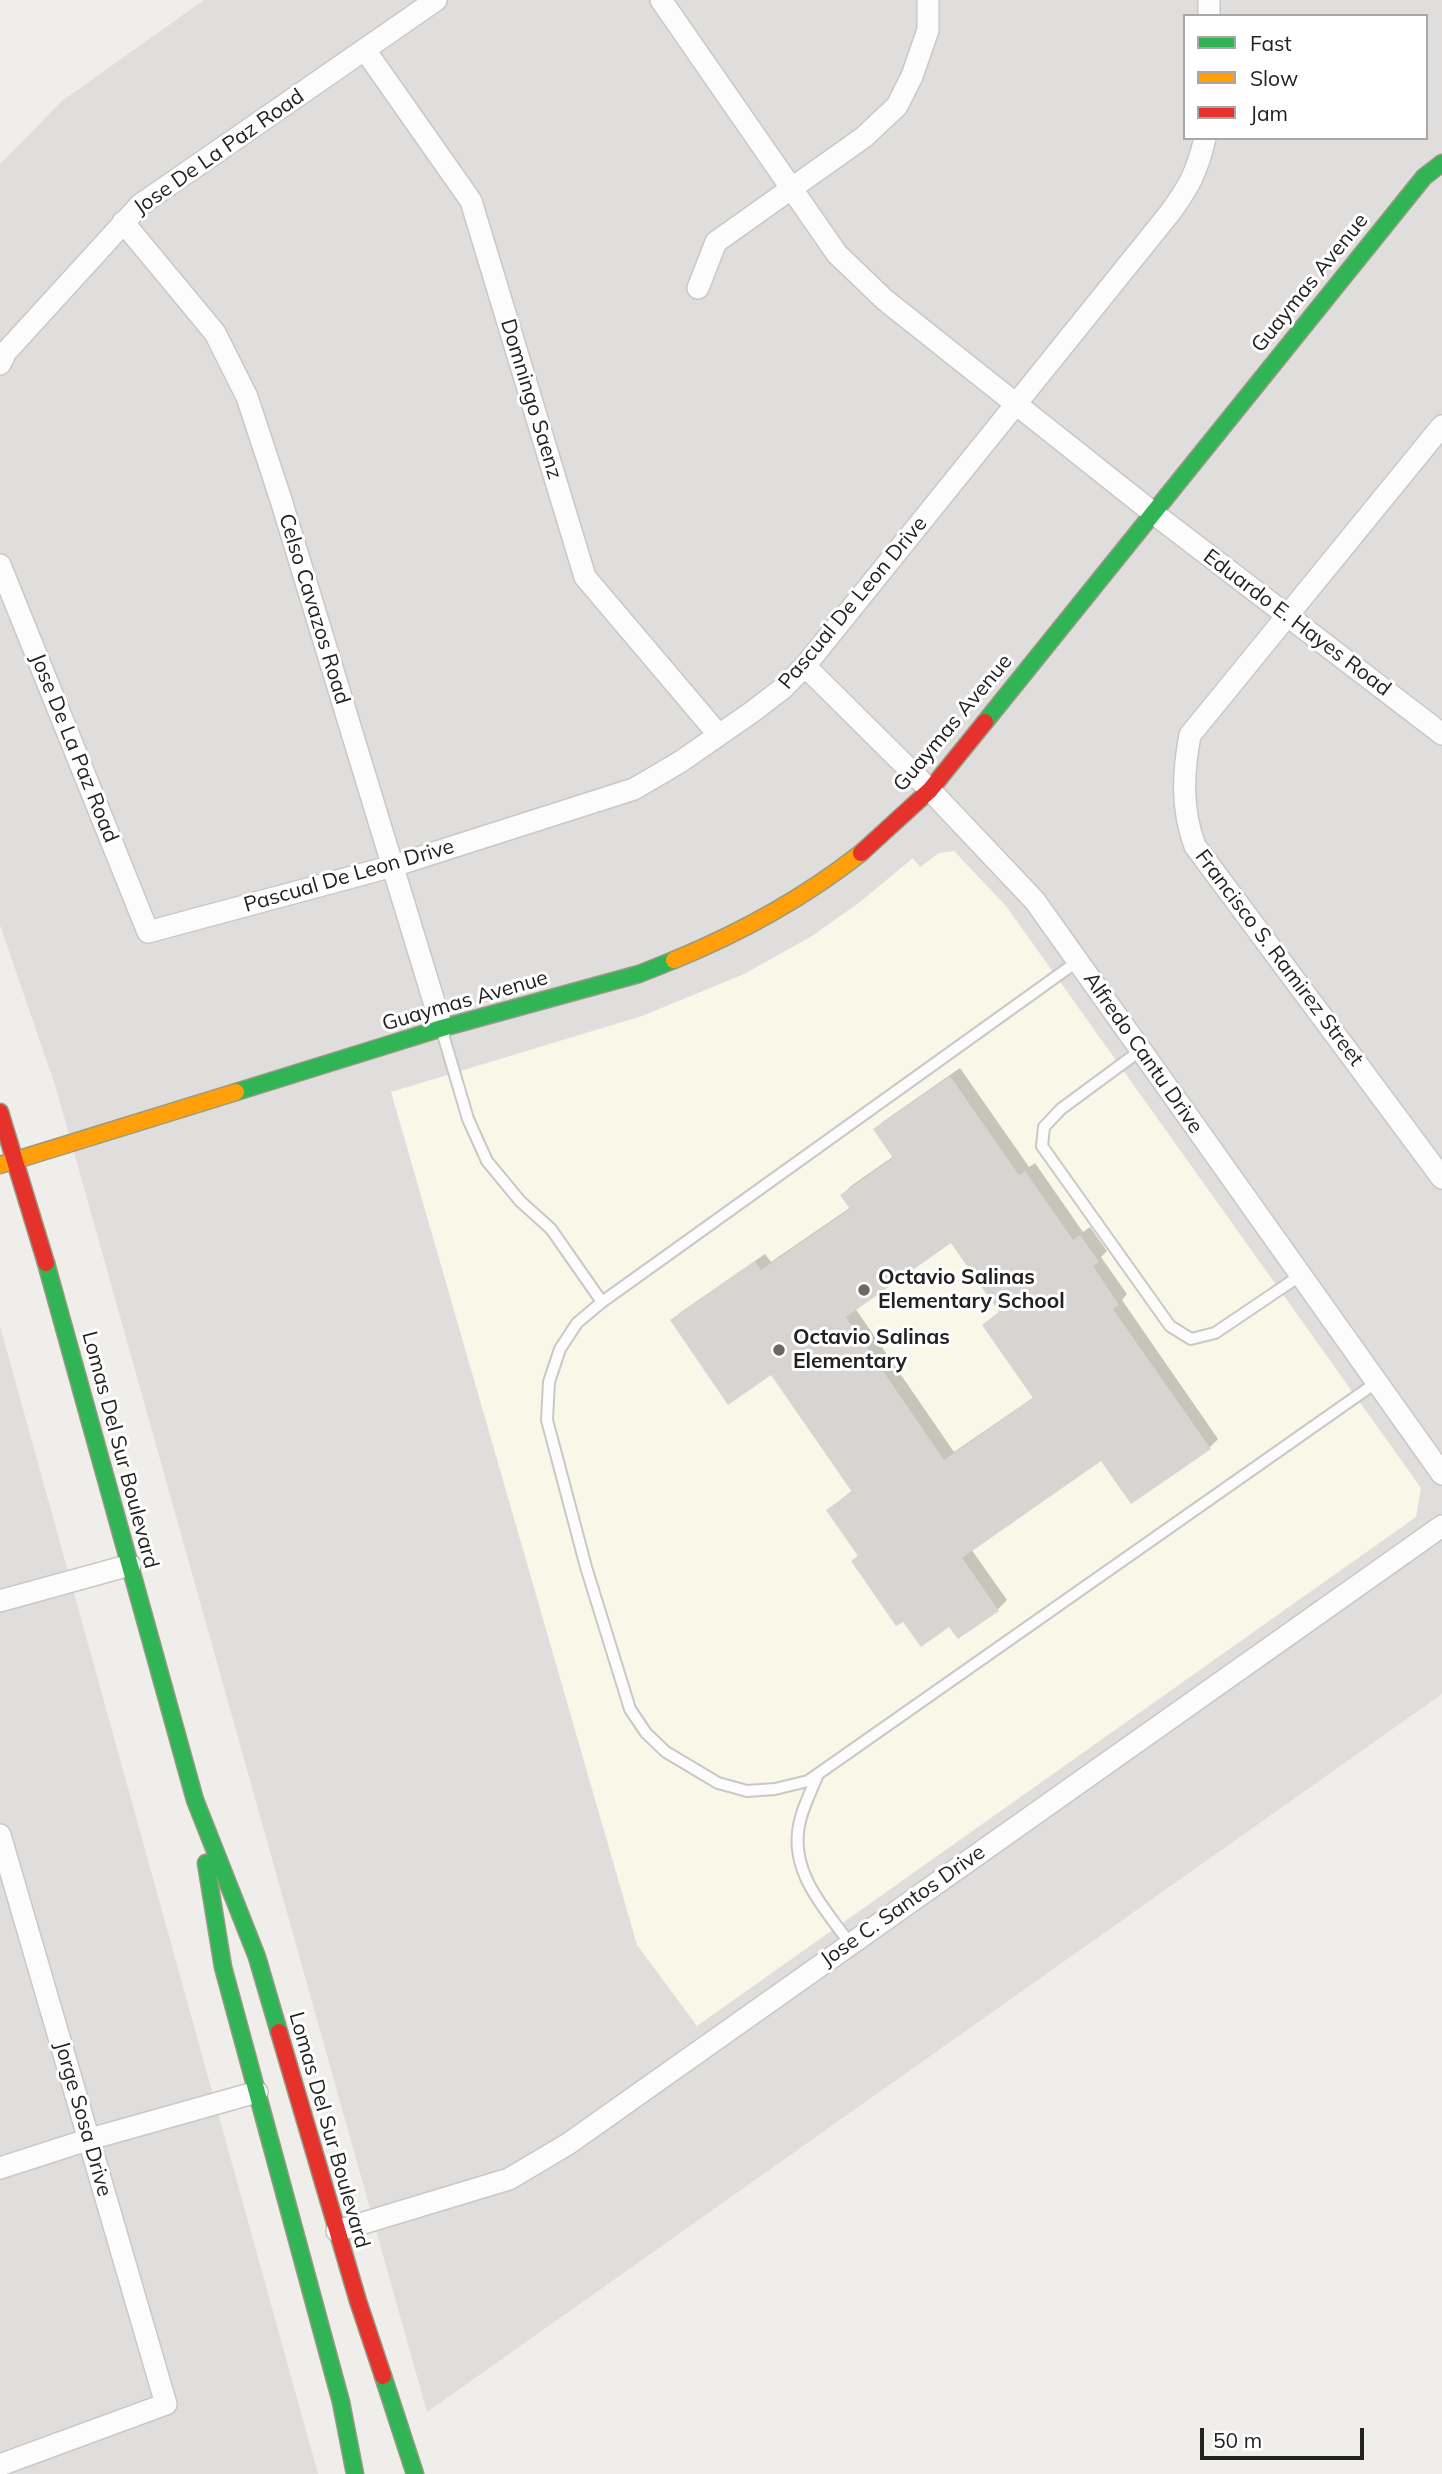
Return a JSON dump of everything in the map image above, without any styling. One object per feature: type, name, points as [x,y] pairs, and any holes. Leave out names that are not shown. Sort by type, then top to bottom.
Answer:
[{"type":"main road","name":"Guaymas Avenue","points":[[8,1162],[442,1028],[639,974],[705,947],[762,918],[841,868],[930,790],[1424,177],[1442,163]]},
{"type":"main road","name":"Lomas Del Sur Boulevard","points":[[0,1112],[8,1162],[130,1565],[195,1800],[223,1967],[341,2402],[355,2474]]},
{"type":"main road","name":"Lomas Del Sur Boulevard","points":[[195,1800],[257,1957],[329,2231],[415,2474]]},
{"type":"main road","points":[[223,1967],[247,1997]]},
{"type":"street","name":"Jose De La Paz Road","points":[[0,364],[6,352],[140,205],[436,0]]},
{"type":"street","name":"Eduardo E. Hayes Road","points":[[661,0],[837,254],[884,300],[1152,512],[1442,734]]},
{"type":"street","points":[[698,288],[716,242],[864,137],[897,106],[912,76],[928,30],[928,0]]},
{"type":"street","name":"Domningo Saenz","points":[[365,50],[471,201],[585,577],[718,734]]},
{"type":"street","name":"Pascual De Leon Drive","points":[[148,932],[393,866],[634,789],[680,762],[782,689],[805,666],[1017,405],[1190,186],[1205,140]]},
{"type":"street","name":"Celso Cavazos Road","points":[[123,222],[215,333],[247,397],[442,1028]]},
{"type":"street","name":"Francisco S. Ramirez Street","points":[[1442,426],[1190,734],[1184,776],[1187,824],[1195,846],[1434,1151],[1442,1178]]},
{"type":"street","name":"Jose De La Paz Road","points":[[0,565],[148,932]]},
{"type":"street","name":"Alfredo Cantu Drive","points":[[805,666],[930,790],[1035,901],[1442,1474]]},
{"type":"street","name":"Jose C. Santos Drive","points":[[329,2231],[509,2179],[568,2144],[1442,1526]]},
{"type":"street","points":[[0,1601],[130,1565]]},
{"type":"street","name":"Jorge Sosa Drive","points":[[0,1835],[5,1875],[90,2139],[166,2404],[0,2465]]},
{"type":"street","points":[[0,2168],[90,2139],[257,2092]]},
{"type":"lane","points":[[1078,961],[602,1302],[577,1323],[560,1349],[549,1382],[547,1420],[586,1567],[630,1709],[646,1733],[666,1752],[718,1783],[747,1791],[775,1789],[808,1781],[1377,1382]]},
{"type":"lane","points":[[442,1028],[468,1119],[487,1161],[520,1202],[551,1229],[602,1302]]},
{"type":"lane","points":[[1141,1050],[1060,1109],[1044,1127],[1042,1146],[1170,1326],[1191,1339],[1215,1333],[1301,1275]]},
{"type":"lane","points":[[818,1774],[798,1831],[799,1863],[808,1884],[850,1944]]},
{"type":"shaded area","points":[[204,0],[1442,0],[1442,1694],[427,2412],[56,1088],[0,925],[0,164],[62,101]]},
{"type":"shaded area","name":"Octavio Salinas Elementary School","points":[[954,851],[1006,906],[1421,1488],[1416,1517],[697,2026],[637,1945],[391,1092],[642,1016],[744,974],[812,936],[860,902],[913,858],[920,867],[939,853]]},
{"type":"shaded area","points":[[0,1326],[318,2474],[0,2474]]},
{"type":"building","name":"Octavio Salinas Elementary","points":[[950,1076],[1019,1175],[1025,1171],[1073,1240],[1080,1235],[1099,1262],[1093,1266],[1119,1305],[1113,1309],[1211,1449],[1131,1504],[1101,1461],[962,1558],[999,1611],[958,1639],[949,1627],[921,1647],[903,1622],[896,1626],[851,1561],[858,1556],[826,1510],[852,1492],[771,1375],[728,1405],[670,1320],[755,1261],[761,1270],[850,1209],[840,1195],[893,1158],[873,1129]],"holes":[[[951,1243],[999,1312],[982,1325],[1033,1398],[944,1460],[846,1317]]]},
{"type":"traffic: fast","points":[[985,722],[1424,177],[1442,163]]},
{"type":"traffic: fast","points":[[236,1092],[442,1028],[639,974],[674,960]]},
{"type":"traffic: fast","points":[[46,1263],[195,1800],[257,1957],[279,2032]]},
{"type":"traffic: fast","points":[[206,1863],[223,1967],[341,2402],[355,2474]]},
{"type":"traffic: fast","points":[[383,2376],[415,2474]]},
{"type":"traffic: slow","points":[[674,960],[771,913],[861,853]]},
{"type":"traffic: slow","points":[[0,1165],[236,1092]]},
{"type":"traffic: jam","points":[[861,853],[930,790],[985,722]]},
{"type":"traffic: jam","points":[[0,1112],[46,1263]]},
{"type":"traffic: jam","points":[[279,2032],[358,2301],[383,2376]]},
{"type":"place","name":"Octavio Salinas Elementary School","points":[[864,1290]]},
{"type":"place","name":"Octavio Salinas Elementary","points":[[779,1350]]}]
